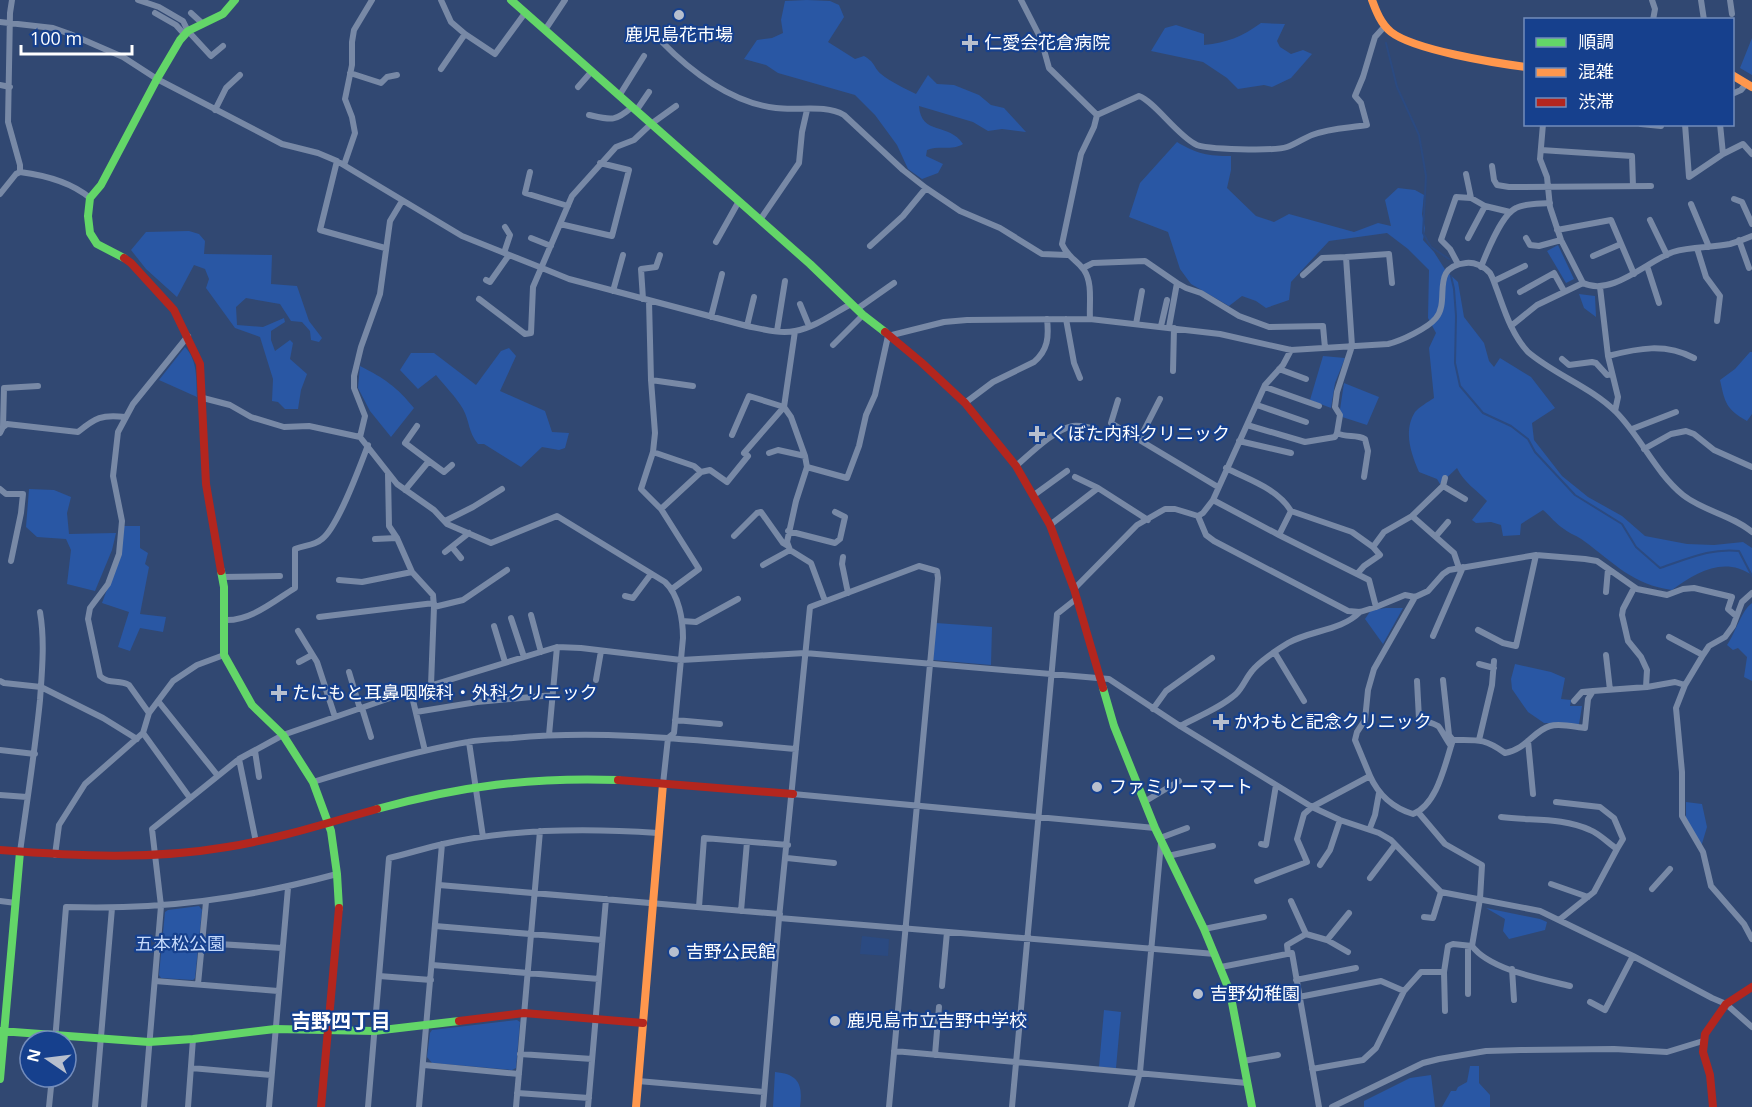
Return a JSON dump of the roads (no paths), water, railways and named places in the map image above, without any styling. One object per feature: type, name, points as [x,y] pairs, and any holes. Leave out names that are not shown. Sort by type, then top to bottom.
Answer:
[{"type":"street","points":[[12,0],[8,122],[20,172]]},
{"type":"street","points":[[138,0],[183,21],[187,33]]},
{"type":"street","points":[[235,0],[223,14],[187,33],[157,79],[100,185],[90,198],[88,216],[90,233],[97,244],[131,263],[174,310],[200,364],[206,484],[222,577],[225,620],[224,655],[252,705],[283,735],[313,782],[328,824],[337,874],[337,932],[321,1107]]},
{"type":"street","points":[[344,165],[355,133],[345,99],[354,30],[372,0]]},
{"type":"street","points":[[441,0],[451,22],[495,54],[525,13]]},
{"type":"street","points":[[511,0],[740,201],[857,310],[921,362],[965,403],[1016,466],[1050,525],[1074,589],[1114,726],[1155,828],[1221,967],[1230,992],[1252,1107]]},
{"type":"street","points":[[545,30],[565,0]]},
{"type":"street","points":[[1021,0],[1041,39],[1048,68],[1097,115],[1081,154],[1062,244],[1067,255],[1083,268],[1089,279],[1089,319]]},
{"type":"street","points":[[1372,0],[1385,26],[1401,39],[1524,67]]},
{"type":"street","points":[[1652,0],[1655,9],[1653,18]]},
{"type":"street","points":[[1701,0],[1704,18]]},
{"type":"street","points":[[1730,0],[1732,14]]},
{"type":"street","points":[[155,13],[187,33],[208,58],[223,46]]},
{"type":"street","points":[[191,13],[203,24]]},
{"type":"street","points":[[0,22],[53,28],[123,57],[157,79],[282,144],[318,153],[337,161],[462,236],[569,279],[711,317],[777,331],[795,331],[857,310],[894,283]]},
{"type":"street","points":[[1097,115],[1139,96],[1146,98],[1169,124],[1196,145],[1224,148],[1285,148],[1312,135],[1329,130],[1367,125],[1360,103],[1355,96],[1374,37],[1385,26]]},
{"type":"street","points":[[441,69],[465,34]]},
{"type":"street","points":[[661,41],[702,76],[744,101],[775,108],[829,109],[844,115],[926,188],[960,211],[999,228],[1042,254],[1067,255]]},
{"type":"street","points":[[0,50],[9,52]]},
{"type":"street","points":[[619,96],[644,56]]},
{"type":"street","points":[[578,87],[592,71]]},
{"type":"street","points":[[350,73],[381,82],[387,77],[397,75]]},
{"type":"street","points":[[215,110],[226,88],[240,75]]},
{"type":"street","points":[[1734,76],[1749,86]]},
{"type":"street","points":[[0,85],[9,87]]},
{"type":"street","points":[[1734,93],[1749,86]]},
{"type":"street","points":[[590,115],[611,119],[621,117],[634,109],[649,92]]},
{"type":"street","points":[[478,299],[525,334],[531,333],[533,287],[572,196],[616,147],[634,140],[676,106]]},
{"type":"street","points":[[760,220],[799,163],[807,110]]},
{"type":"street","points":[[1543,126],[1540,159],[1547,177],[1550,203],[1561,240],[1583,283],[1600,287],[1634,274],[1673,252],[1709,247],[1752,236]]},
{"type":"street","points":[[1685,126],[1689,177],[1723,154],[1743,144],[1752,154]]},
{"type":"street","points":[[1720,126],[1723,154]]},
{"type":"street","points":[[1541,150],[1632,156],[1633,186]]},
{"type":"street","points":[[337,161],[320,230],[385,248]]},
{"type":"street","points":[[560,225],[612,236],[629,170],[600,163]]},
{"type":"street","points":[[1492,166],[1494,180],[1497,184],[1509,188],[1651,186]]},
{"type":"street","points":[[0,194],[20,172],[65,184],[90,198]]},
{"type":"street","points":[[530,172],[525,193],[568,206]]},
{"type":"street","points":[[1466,174],[1471,198]]},
{"type":"street","points":[[870,246],[903,216],[926,188]]},
{"type":"street","points":[[1458,264],[1450,249],[1441,240],[1456,197],[1471,198],[1485,206],[1510,212]]},
{"type":"street","points":[[1734,199],[1742,202],[1752,224]]},
{"type":"street","points":[[360,437],[365,416],[354,388],[354,376],[361,347],[380,294],[390,221],[402,201]]},
{"type":"street","points":[[716,242],[740,201]]},
{"type":"street","points":[[1481,267],[1498,229],[1510,212],[1516,207],[1550,203]]},
{"type":"street","points":[[1691,204],[1709,247]]},
{"type":"street","points":[[1468,238],[1485,206]]},
{"type":"street","points":[[1650,219],[1667,255]]},
{"type":"street","points":[[1557,230],[1611,220],[1634,274]]},
{"type":"street","points":[[486,280],[490,282],[495,276],[507,254],[510,235],[505,227]]},
{"type":"street","points":[[531,238],[551,246]]},
{"type":"street","points":[[1526,238],[1530,245],[1539,246],[1561,240]]},
{"type":"street","points":[[1739,240],[1749,268]]},
{"type":"street","points":[[1593,256],[1622,244]]},
{"type":"street","points":[[1697,248],[1706,276],[1719,297],[1717,321]]},
{"type":"street","points":[[1303,275],[1322,258],[1389,254],[1392,283]]},
{"type":"street","points":[[613,291],[623,255]]},
{"type":"street","points":[[660,255],[656,267],[641,269],[646,300],[655,433],[653,452],[641,489],[661,509],[699,569],[672,589]]},
{"type":"street","points":[[1247,425],[1305,442],[1335,437],[1340,415],[1335,407],[1337,393],[1352,346],[1346,257]]},
{"type":"street","points":[[1083,268],[1093,263],[1140,260],[1152,264],[1177,283],[1201,293],[1239,316],[1269,327],[1323,326],[1325,348]]},
{"type":"street","points":[[888,336],[944,322],[1089,319],[1220,334],[1291,350],[1397,342],[1436,318],[1440,312],[1443,279],[1448,270],[1458,264],[1469,262],[1490,274],[1511,326],[1521,344],[1537,358],[1595,395],[1615,411],[1632,429],[1666,479],[1685,497],[1752,532]]},
{"type":"street","points":[[1494,282],[1525,266]]},
{"type":"street","points":[[1647,266],[1659,303]]},
{"type":"street","points":[[1520,292],[1554,273],[1564,291]]},
{"type":"street","points":[[711,317],[722,274]]},
{"type":"street","points":[[777,331],[785,281]]},
{"type":"street","points":[[1168,327],[1177,283]]},
{"type":"street","points":[[1511,326],[1537,305],[1583,283]]},
{"type":"street","points":[[1600,287],[1608,356],[1618,397],[1615,411]]},
{"type":"street","points":[[1136,324],[1142,291]]},
{"type":"street","points":[[747,326],[754,297]]},
{"type":"street","points":[[1167,300],[1173,371]]},
{"type":"street","points":[[800,304],[809,326]]},
{"type":"street","points":[[833,345],[857,310]]},
{"type":"street","points":[[965,403],[993,382],[1034,362],[1039,357],[1047,344],[1047,319]]},
{"type":"street","points":[[1066,319],[1074,363],[1080,378]]},
{"type":"street","points":[[661,509],[701,472],[710,470],[727,482],[748,456],[744,453],[784,407],[795,331]]},
{"type":"street","points":[[149,713],[129,685],[124,682],[113,683],[100,676],[88,619],[90,608],[108,584],[119,554],[122,521],[113,476],[118,432],[133,404],[188,336]]},
{"type":"street","points":[[807,467],[847,478],[859,446],[866,415],[875,395],[888,336]]},
{"type":"street","points":[[1608,356],[1641,348],[1678,349],[1694,358]]},
{"type":"street","points":[[1074,589],[1137,525],[1165,509],[1198,516],[1203,513],[1213,500],[1265,387],[1291,350]]},
{"type":"street","points":[[1562,359],[1569,365],[1596,363],[1607,375],[1612,374]]},
{"type":"street","points":[[1279,369],[1306,379]]},
{"type":"street","points":[[651,380],[693,386]]},
{"type":"street","points":[[1,430],[4,388],[38,386]]},
{"type":"street","points":[[1265,387],[1319,406]]},
{"type":"street","points":[[732,435],[749,396],[784,407],[791,417],[807,467],[788,531],[789,549]]},
{"type":"street","points":[[203,398],[230,405],[251,417],[284,427],[309,426],[360,437],[387,473],[405,490],[434,510],[445,521],[490,543],[557,516],[672,589],[682,621],[683,638],[674,733],[668,738],[658,833],[636,1107]]},
{"type":"street","points":[[1139,440],[1160,399]]},
{"type":"street","points":[[1118,400],[1112,423],[1218,487]]},
{"type":"street","points":[[1257,405],[1306,422]]},
{"type":"street","points":[[1632,429],[1676,412]]},
{"type":"street","points":[[1,430],[7,424],[78,432],[98,417],[115,415],[125,417]]},
{"type":"street","points":[[1016,466],[1060,431],[1077,425],[1092,428]]},
{"type":"street","points":[[417,426],[405,443],[444,472],[452,465]]},
{"type":"street","points":[[1644,448],[1671,434],[1686,431],[1694,434],[1714,450],[1752,467]]},
{"type":"street","points":[[1337,433],[1342,436],[1365,439],[1368,451],[1364,477]]},
{"type":"street","points":[[1239,441],[1291,453]]},
{"type":"street","points":[[225,620],[236,621],[250,616],[295,588],[295,549],[314,544],[324,538],[353,484],[368,445]]},
{"type":"street","points":[[769,453],[778,450],[805,456]]},
{"type":"street","points":[[653,452],[694,466],[701,472]]},
{"type":"street","points":[[405,490],[429,461]]},
{"type":"street","points":[[1226,468],[1278,494],[1291,511],[1352,532],[1373,547],[1380,555],[1357,574]]},
{"type":"street","points":[[1034,495],[1067,471]]},
{"type":"street","points":[[387,473],[389,526],[412,572],[433,595],[431,685]]},
{"type":"street","points":[[1075,477],[1098,488],[1148,520]]},
{"type":"street","points":[[1373,547],[1384,532],[1412,516],[1443,486],[1445,478]]},
{"type":"street","points":[[1443,486],[1465,499]]},
{"type":"street","points":[[1050,525],[1098,488]]},
{"type":"street","points":[[0,489],[6,494],[24,494],[11,561]]},
{"type":"street","points":[[445,521],[502,489]]},
{"type":"street","points":[[1213,500],[1369,580],[1376,607]]},
{"type":"street","points":[[1279,535],[1291,511]]},
{"type":"street","points":[[734,536],[760,512],[783,543],[811,563],[825,601]]},
{"type":"street","points":[[788,531],[834,543],[840,539],[845,517],[835,512]]},
{"type":"street","points":[[1198,516],[1206,535],[1214,541],[1348,611],[1360,612],[1406,595],[1415,597]]},
{"type":"street","points":[[1412,516],[1454,553],[1461,568],[1433,636]]},
{"type":"street","points":[[1436,536],[1448,522]]},
{"type":"street","points":[[446,552],[469,533]]},
{"type":"street","points":[[375,538],[397,538]]},
{"type":"street","points":[[452,547],[461,558]]},
{"type":"street","points":[[762,565],[789,549]]},
{"type":"street","points":[[1478,630],[1503,643],[1515,646],[1536,555]]},
{"type":"street","points":[[1443,680],[1449,735],[1452,743],[1435,792],[1418,812],[1413,814],[1406,812],[1379,793],[1355,740],[1365,720],[1368,690],[1374,669],[1415,597],[1428,591],[1443,574],[1461,568],[1536,555],[1585,559],[1596,561],[1634,588],[1666,595],[1694,588],[1732,597],[1728,609],[1736,616]]},
{"type":"street","points":[[843,556],[842,564],[848,593]]},
{"type":"street","points":[[763,1107],[810,607],[919,566],[937,571],[889,1107]]},
{"type":"street","points":[[1606,592],[1608,569]]},
{"type":"street","points":[[319,617],[463,600],[507,570]]},
{"type":"street","points":[[339,579],[362,582],[412,572]]},
{"type":"street","points":[[624,596],[633,598],[651,574]]},
{"type":"street","points":[[222,577],[280,576]]},
{"type":"street","points":[[1634,588],[1622,615],[1629,641],[1647,670],[1646,687]]},
{"type":"street","points":[[1752,593],[1742,602],[1733,626],[1725,637],[1708,646],[1685,685],[1676,708],[1682,772],[1682,816],[1703,852],[1711,886],[1744,924],[1752,939]]},
{"type":"street","points":[[682,621],[696,622],[738,599]]},
{"type":"street","points":[[1012,1107],[1057,614],[1076,599]]},
{"type":"street","points":[[0,1079],[2,1032],[20,852],[41,687],[43,643],[40,612]]},
{"type":"street","points":[[1180,726],[1239,692],[1251,672],[1288,643],[1308,634],[1335,627],[1360,612]]},
{"type":"street","points":[[531,615],[541,652]]},
{"type":"street","points":[[511,618],[524,657]]},
{"type":"street","points":[[494,626],[505,662]]},
{"type":"street","points":[[298,631],[312,655],[335,717]]},
{"type":"street","points":[[1669,637],[1703,655]]},
{"type":"street","points":[[549,735],[557,647]]},
{"type":"street","points":[[144,1107],[161,906],[152,829],[239,759],[283,735],[431,685],[557,647],[681,660],[805,653],[1109,679],[1153,709],[1312,807],[1340,820],[1370,828],[1379,833],[1395,845],[1441,892],[1540,911],[1726,1004],[1752,1027]]},
{"type":"street","points":[[596,680],[601,651]]},
{"type":"street","points":[[1275,653],[1304,701]]},
{"type":"street","points":[[56,855],[59,825],[85,784],[143,733],[149,713],[173,681],[197,665],[224,655]]},
{"type":"street","points":[[299,662],[312,655]]},
{"type":"street","points":[[1606,655],[1610,690]]},
{"type":"street","points":[[1153,709],[1166,691],[1212,658]]},
{"type":"street","points":[[1479,664],[1494,664],[1492,685],[1479,740]]},
{"type":"street","points":[[349,672],[371,737]]},
{"type":"street","points":[[0,681],[41,687],[103,718],[137,739]]},
{"type":"street","points":[[1417,681],[1419,718],[1438,726],[1442,730],[1443,737],[1452,743],[1479,740],[1489,742],[1504,753],[1518,750],[1550,726],[1585,728],[1588,699],[1593,690]]},
{"type":"street","points":[[1574,701],[1582,692],[1593,690],[1646,687],[1675,682],[1685,685]]},
{"type":"street","points":[[411,692],[424,751]]},
{"type":"street","points":[[416,712],[477,702],[553,695]]},
{"type":"street","points":[[158,701],[218,776]]},
{"type":"street","points":[[675,720],[720,724]]},
{"type":"street","points":[[143,733],[190,798]]},
{"type":"street","points":[[313,782],[369,764],[424,751],[470,742],[549,735],[600,734],[796,749]]},
{"type":"street","points":[[1528,741],[1533,795]]},
{"type":"street","points":[[470,742],[483,837]]},
{"type":"street","points":[[0,750],[34,754]]},
{"type":"street","points":[[255,751],[259,777]]},
{"type":"street","points":[[239,759],[256,842]]},
{"type":"street","points":[[1257,881],[1307,862],[1297,839],[1304,814],[1312,807],[1370,776]]},
{"type":"street","points":[[0,850],[56,855],[156,856],[206,851],[256,842],[328,824],[399,802],[477,786],[549,779],[596,779],[793,794],[1155,828]]},
{"type":"street","points":[[1144,802],[1179,781]]},
{"type":"street","points":[[1261,844],[1266,845],[1275,785]]},
{"type":"street","points":[[1370,828],[1379,793]]},
{"type":"street","points":[[0,795],[27,797]]},
{"type":"street","points":[[1556,801],[1600,807],[1614,818],[1623,839],[1594,892],[1559,920]]},
{"type":"street","points":[[1418,812],[1445,844],[1482,865],[1480,899],[1470,946],[1468,994]]},
{"type":"street","points":[[1501,817],[1579,825],[1593,831],[1617,849]]},
{"type":"street","points":[[1320,865],[1330,850],[1340,820]]},
{"type":"street","points":[[1161,839],[1187,828]]},
{"type":"street","points":[[368,1107],[389,858],[442,844],[540,831],[596,829],[658,833]]},
{"type":"street","points":[[516,1107],[540,831]]},
{"type":"street","points":[[699,907],[704,838],[788,845]]},
{"type":"street","points":[[1131,1107],[1140,1072],[1161,839]]},
{"type":"street","points":[[741,911],[747,842]]},
{"type":"street","points":[[419,1107],[442,844]]},
{"type":"street","points":[[1370,878],[1395,845]]},
{"type":"street","points":[[1168,856],[1214,846]]},
{"type":"street","points":[[787,858],[834,863]]},
{"type":"street","points":[[1652,890],[1670,869]]},
{"type":"street","points":[[56,1029],[66,907],[112,908],[206,902],[288,888],[337,874]]},
{"type":"street","points":[[1551,884],[1588,897]]},
{"type":"street","points":[[439,885],[699,907],[906,929],[1215,954]]},
{"type":"street","points":[[268,1107],[288,888]]},
{"type":"street","points":[[1424,918],[1434,918],[1441,892]]},
{"type":"street","points":[[588,1107],[606,899]]},
{"type":"street","points":[[0,901],[15,903]]},
{"type":"street","points":[[1292,901],[1306,934]]},
{"type":"street","points":[[198,984],[206,902]]},
{"type":"street","points":[[95,1107],[112,908]]},
{"type":"street","points":[[1327,940],[1349,913]]},
{"type":"street","points":[[1204,929],[1264,917]]},
{"type":"street","points":[[435,926],[602,940]]},
{"type":"street","points":[[942,986],[947,932]]},
{"type":"street","points":[[1287,954],[1287,945],[1306,934],[1327,940],[1348,952]]},
{"type":"street","points":[[202,942],[282,948]]},
{"type":"street","points":[[1445,1011],[1444,972],[1448,946],[1453,944],[1470,946],[1491,962],[1570,986]]},
{"type":"street","points":[[1221,967],[1292,953],[1319,1107]]},
{"type":"street","points":[[1590,1002],[1605,1010],[1633,956]]},
{"type":"street","points":[[432,965],[599,979]]},
{"type":"street","points":[[1296,980],[1356,968]]},
{"type":"street","points":[[1512,969],[1514,1000]]},
{"type":"street","points":[[1312,1069],[1363,1060],[1376,1047],[1404,991],[1421,972],[1444,972]]},
{"type":"street","points":[[379,976],[431,980]]},
{"type":"street","points":[[155,981],[278,991]]},
{"type":"street","points":[[1299,997],[1381,981],[1404,991]]},
{"type":"street","points":[[1713,1107],[1703,1041],[1708,1028],[1726,1004],[1752,987]]},
{"type":"street","points":[[935,1055],[939,1006]]},
{"type":"street","points":[[78,1040],[149,1042],[275,1029],[374,1031],[524,1013],[643,1023]]},
{"type":"street","points":[[2,1032],[18,1034]]},
{"type":"street","points":[[188,1107],[193,1039]]},
{"type":"street","points":[[1332,1107],[1423,1063],[1439,1059],[1486,1051],[1614,1049],[1667,1053],[1703,1041]]},
{"type":"street","points":[[894,1051],[1247,1083]]},
{"type":"street","points":[[520,1054],[592,1059]]},
{"type":"street","points":[[1243,1061],[1278,1055]]},
{"type":"street","points":[[423,1065],[519,1074]]},
{"type":"street","points":[[191,1068],[272,1075]]},
{"type":"street","points":[[638,1081],[764,1092]]},
{"type":"street","points":[[49,1107],[51,1089]]},
{"type":"street","points":[[517,1093],[589,1098]]},
{"type":"waterway","points":[[1386,43],[1397,87],[1419,135],[1426,176],[1423,233],[1431,247],[1449,259]]},
{"type":"waterway","points":[[1451,276],[1456,316],[1455,363],[1460,386],[1483,413],[1511,426],[1528,439],[1535,452],[1575,495],[1622,524],[1636,547],[1660,568],[1689,558],[1728,550],[1739,551],[1752,576]]},
{"type":"place","name":"鹿児島花市場","points":[[679,15]]},
{"type":"place","name":"仁愛会花倉病院","points":[[970,43]]},
{"type":"place","name":"くぼた内科クリニック","points":[[1037,434]]},
{"type":"place","name":"たにもと耳鼻咽喉科・外科クリニック","points":[[279,693]]},
{"type":"place","name":"かわもと記念クリニック","points":[[1221,722]]},
{"type":"place","name":"ファミリーマート","points":[[1097,787]]},
{"type":"place","name":"吉野公民館","points":[[674,952]]},
{"type":"place","name":"吉野幼稚園","points":[[1198,994]]},
{"type":"place","name":"鹿児島市立吉野中学校","points":[[835,1021]]},
{"type":"district","name":"吉野四丁目","points":[[341,1021]]},
{"type":"park label","name":"五本松公園","points":[[180,944]]}]
